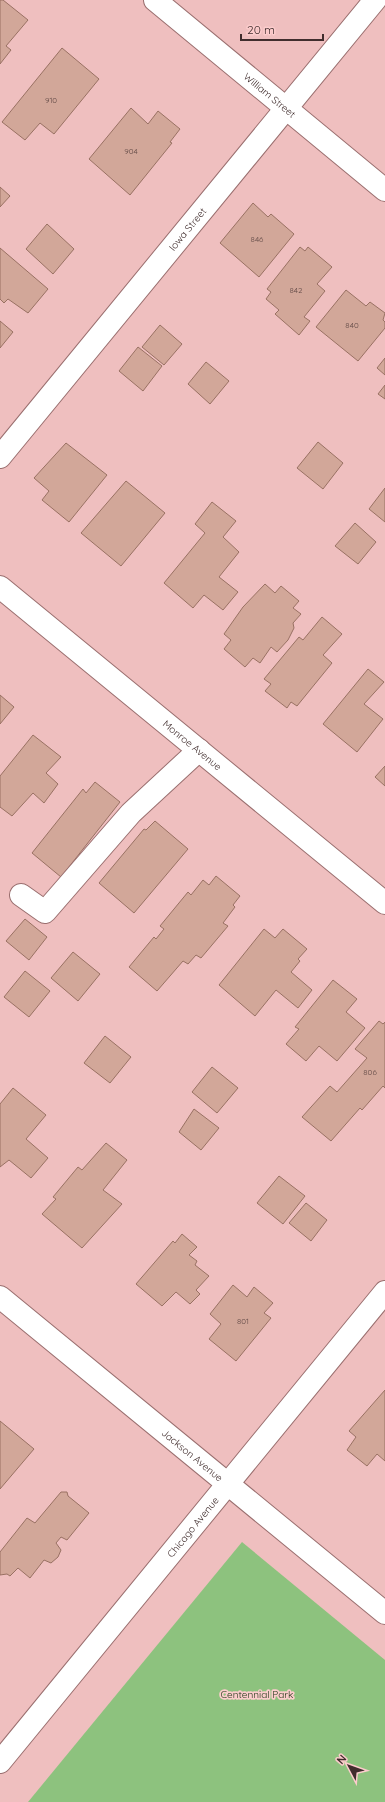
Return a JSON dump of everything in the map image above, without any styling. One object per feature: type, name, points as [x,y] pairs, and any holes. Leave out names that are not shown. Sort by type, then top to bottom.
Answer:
[{"type":"street","name":"William Street","points":[[155,0],[385,190]]},
{"type":"street","name":"Iowa Street","points":[[0,457],[374,0]]},
{"type":"street","name":"Monroe Avenue","points":[[0,587],[385,903]]},
{"type":"street","points":[[21,895],[45,912],[132,813],[198,750]]},
{"type":"street","name":"Chicago Avenue","points":[[0,1762],[385,1292]]},
{"type":"street","name":"Jackson Avenue","points":[[0,1297],[385,1613]]},
{"type":"green space","name":"Centennial Park","points":[[242,1542],[385,1660],[385,1802],[28,1802]]},
{"type":"building","points":[[0,0],[3,0],[28,20],[6,46],[11,50],[0,64]]},
{"type":"building","points":[[62,48],[99,79],[54,134],[40,123],[25,140],[2,122]]},
{"type":"building","points":[[131,108],[148,124],[158,111],[180,129],[170,142],[172,143],[130,195],[89,159]]},
{"type":"building","points":[[0,187],[10,196],[0,207]]},
{"type":"building","points":[[253,203],[268,217],[271,214],[294,234],[259,277],[220,243]]},
{"type":"building","points":[[47,224],[74,249],[53,274],[26,249]]},
{"type":"building","points":[[300,247],[305,251],[308,247],[332,267],[317,284],[325,291],[304,317],[310,321],[299,335],[275,314],[279,310],[266,299],[271,292],[267,289]]},
{"type":"building","points":[[0,248],[48,289],[28,313],[8,299],[4,303],[0,299]]},
{"type":"building","points":[[346,290],[366,306],[370,302],[385,313],[383,320],[385,322],[385,328],[358,361],[316,327]]},
{"type":"building","points":[[0,321],[13,332],[0,348]]},
{"type":"building","points":[[160,325],[182,344],[164,365],[142,347]]},
{"type":"building","points":[[138,347],[162,366],[143,391],[119,371]]},
{"type":"building","points":[[385,358],[385,375],[377,368]]},
{"type":"building","points":[[206,362],[229,381],[210,404],[188,384]]},
{"type":"building","points":[[385,385],[385,399],[378,394]]},
{"type":"building","points":[[318,442],[343,463],[323,489],[297,468]]},
{"type":"building","points":[[66,443],[107,475],[69,522],[42,500],[49,491],[34,478]]},
{"type":"building","points":[[126,481],[165,513],[121,566],[81,533]]},
{"type":"building","points":[[385,488],[385,522],[369,509]]},
{"type":"building","points":[[212,502],[236,521],[223,537],[239,552],[219,577],[238,592],[223,610],[204,595],[193,608],[164,583],[205,533],[195,524]]},
{"type":"building","points":[[355,523],[376,542],[358,564],[335,546]]},
{"type":"building","points":[[265,584],[275,593],[281,586],[299,601],[293,608],[301,614],[293,623],[294,628],[288,640],[277,652],[271,647],[260,663],[253,658],[245,667],[224,649],[231,640],[224,634],[243,607]]},
{"type":"building","points":[[322,617],[342,634],[323,655],[332,663],[297,706],[291,702],[287,708],[265,691],[271,684],[264,679],[299,637],[303,640]]},
{"type":"building","points":[[368,669],[384,682],[364,704],[383,719],[357,752],[323,724]]},
{"type":"building","points":[[0,695],[14,707],[0,724]]},
{"type":"building","points":[[33,735],[61,757],[46,773],[58,784],[44,803],[33,793],[12,816],[0,807],[0,776]]},
{"type":"building","points":[[385,766],[385,786],[375,777]]},
{"type":"building","points":[[95,782],[120,802],[61,877],[32,853],[83,789],[86,793]]},
{"type":"building","points":[[155,821],[188,849],[134,913],[99,883],[144,829],[146,830]]},
{"type":"building","points":[[216,876],[240,896],[233,905],[235,907],[223,923],[228,926],[201,958],[196,955],[188,964],[183,961],[157,991],[129,967],[154,937],[156,939],[164,929],[160,926],[188,892],[191,895],[203,880],[209,885]]},
{"type":"building","points":[[25,919],[47,937],[29,960],[6,941]]},
{"type":"building","points":[[264,929],[275,938],[283,929],[307,949],[298,959],[300,961],[291,972],[312,990],[298,1008],[276,990],[255,1016],[219,985]]},
{"type":"building","points":[[73,952],[100,974],[78,1001],[51,978]]},
{"type":"building","points":[[25,971],[50,991],[29,1017],[4,997]]},
{"type":"building","points":[[333,980],[357,999],[346,1012],[365,1028],[337,1061],[319,1046],[306,1061],[286,1044],[299,1029],[295,1027]]},
{"type":"building","points":[[379,1021],[383,1024],[385,1022],[385,1088],[383,1086],[362,1110],[360,1108],[331,1141],[302,1117],[330,1086],[337,1092],[367,1058],[355,1049]]},
{"type":"building","points":[[105,1036],[131,1057],[110,1083],[84,1063]]},
{"type":"building","points":[[212,1067],[238,1088],[217,1113],[192,1092]]},
{"type":"building","points":[[13,1088],[46,1115],[26,1139],[48,1158],[31,1178],[9,1160],[0,1167],[0,1104]]},
{"type":"building","points":[[194,1109],[219,1128],[201,1150],[179,1132]]},
{"type":"building","points":[[106,1143],[127,1160],[103,1190],[122,1204],[82,1248],[42,1214],[56,1199],[53,1197],[78,1167],[82,1170]]},
{"type":"building","points":[[279,1176],[305,1196],[283,1224],[257,1203]]},
{"type":"building","points":[[306,1203],[327,1220],[311,1241],[289,1223]]},
{"type":"building","points":[[182,1234],[197,1247],[189,1255],[197,1261],[195,1265],[209,1276],[196,1290],[200,1294],[190,1304],[176,1292],[162,1306],[136,1284],[173,1241],[175,1243]]},
{"type":"building","points":[[233,1285],[247,1297],[254,1287],[273,1303],[264,1313],[271,1318],[236,1361],[209,1339],[221,1324],[210,1314]]},
{"type":"building","points":[[385,1390],[385,1461],[377,1454],[367,1466],[347,1450],[356,1437],[349,1431]]},
{"type":"building","points":[[0,1421],[34,1449],[0,1489]]},
{"type":"building","points":[[61,1492],[67,1492],[68,1496],[89,1513],[67,1540],[61,1537],[56,1543],[61,1550],[58,1557],[51,1563],[44,1560],[30,1578],[18,1568],[10,1576],[7,1574],[0,1575],[0,1552],[27,1518],[35,1523]]}]
